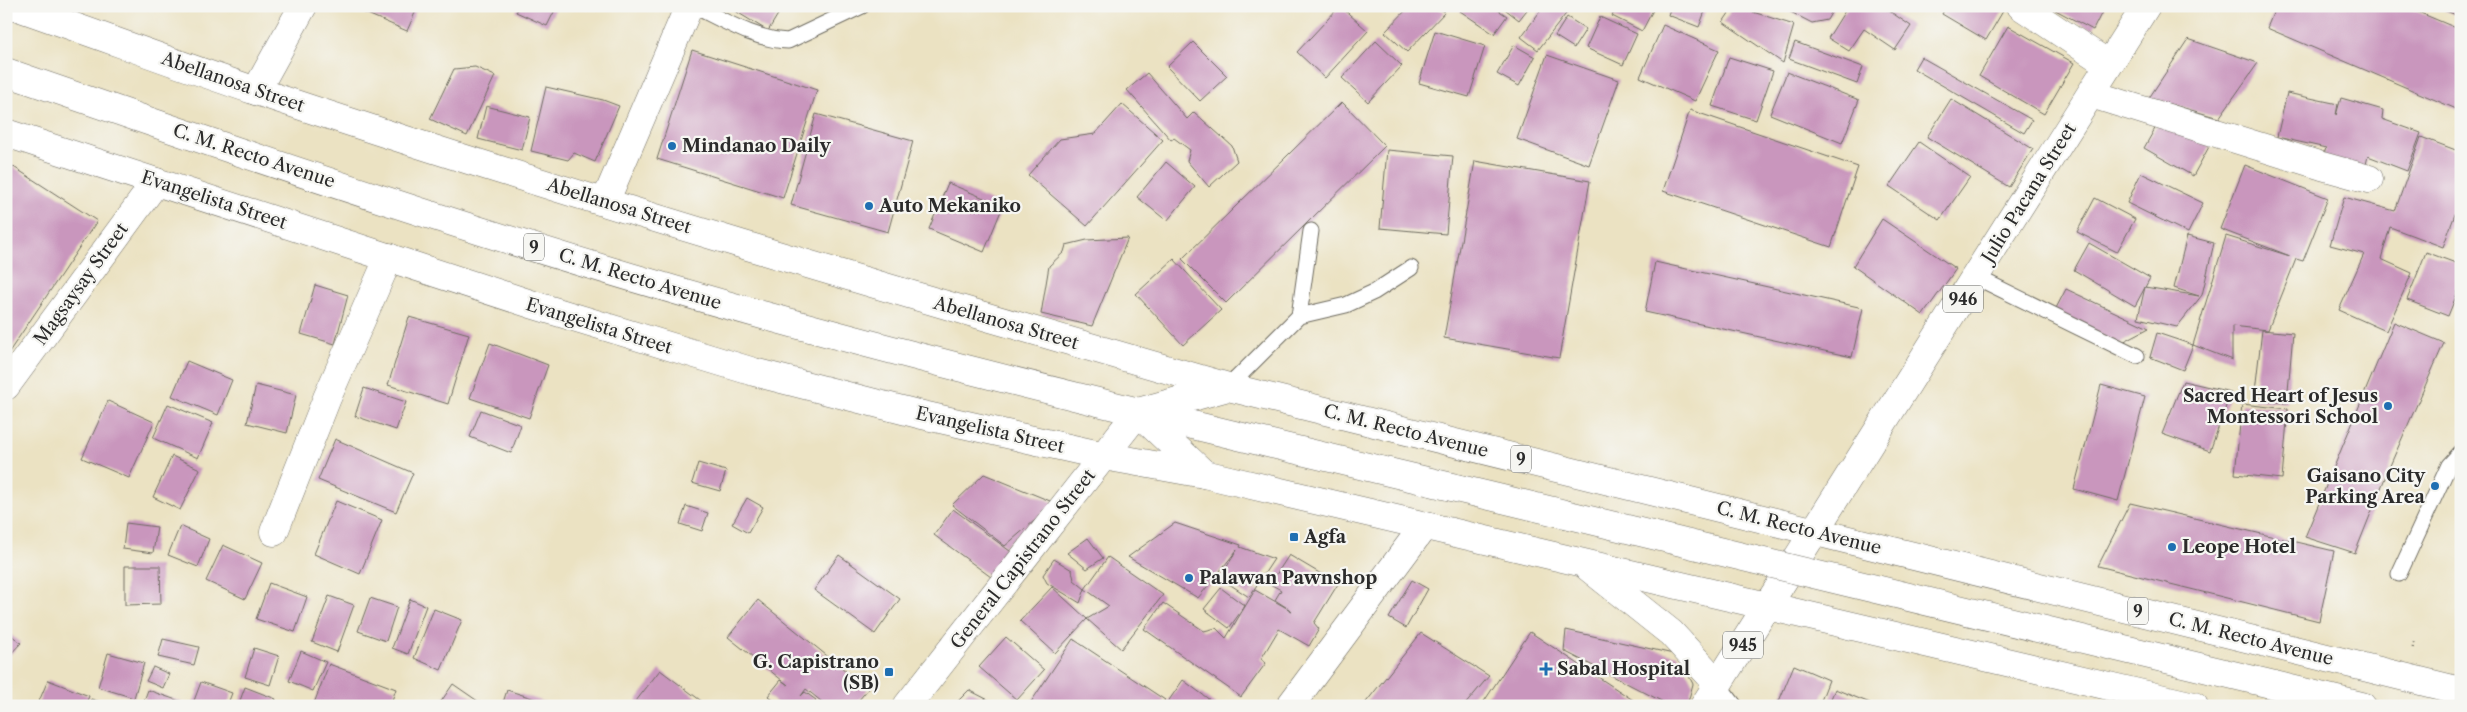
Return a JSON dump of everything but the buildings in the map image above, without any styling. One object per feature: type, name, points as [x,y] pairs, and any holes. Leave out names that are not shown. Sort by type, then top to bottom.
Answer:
[{"type":"main road","name":"Abellanosa Street","points":[[15,6],[256,91],[605,202],[800,263],[1228,387]]},
{"type":"main road","points":[[256,91],[303,6]]},
{"type":"main road","points":[[605,202],[689,6]]},
{"type":"main road","points":[[2021,6],[2108,64]]},
{"type":"main road","name":"Julio Pacana Street","points":[[1768,606],[2146,6]]},
{"type":"main road","name":"C. M. Recto Avenue","points":[[6,72],[214,144],[578,261],[765,316],[1138,412],[2362,706]]},
{"type":"main road","points":[[2092,94],[2369,179]]},
{"type":"main road","name":"Evangelista Street","points":[[6,133],[534,305],[754,372],[918,414],[1104,456],[1204,474]]},
{"type":"main road","name":"Magsaysay Street","points":[[6,386],[156,182]]},
{"type":"main road","points":[[274,532],[327,398],[389,257]]},
{"type":"main road","name":"C. M. Recto Avenue","points":[[1138,412],[1228,387],[2461,691]]},
{"type":"main road","name":"C. M. Recto Avenue","points":[[1138,412],[1204,474],[2194,706]]},
{"type":"main road","name":"General Capistrano Street","points":[[907,706],[1138,412]]},
{"type":"main road","points":[[1290,706],[1424,526]]},
{"type":"main road","points":[[1583,562],[1671,633],[1711,695]]},
{"type":"main road","name":"945","points":[[1711,695],[1768,606]]},
{"type":"lane","points":[[694,6],[731,24],[774,41],[788,42],[862,6]]},
{"type":"lane","points":[[1299,316],[1311,231]]},
{"type":"lane","points":[[1228,387],[1299,316],[1346,304],[1374,292],[1411,268]]},
{"type":"lane","points":[[1976,277],[2137,356]]},
{"type":"lane","points":[[2399,574],[2449,465],[2461,452]]},
{"type":"lane","points":[[1711,695],[1735,706]]},
{"type":"place","name":"Mindanao Daily","points":[[672,146]]},
{"type":"place","name":"Auto Mekaniko","points":[[869,206]]},
{"type":"place","name":"Sacred Heart of Jesus Montessori School","points":[[2388,406]]},
{"type":"place","name":"Gaisano City Parking Area","points":[[2435,486]]},
{"type":"place","name":"Agfa","points":[[1294,537]]},
{"type":"place","name":"Leope Hotel","points":[[2172,547]]},
{"type":"place","name":"Palawan Pawnshop","points":[[1189,578]]},
{"type":"place","name":"Sabal Hospital","points":[[1546,669]]},
{"type":"place","name":"G. Capistrano (SB)","points":[[889,672]]}]
